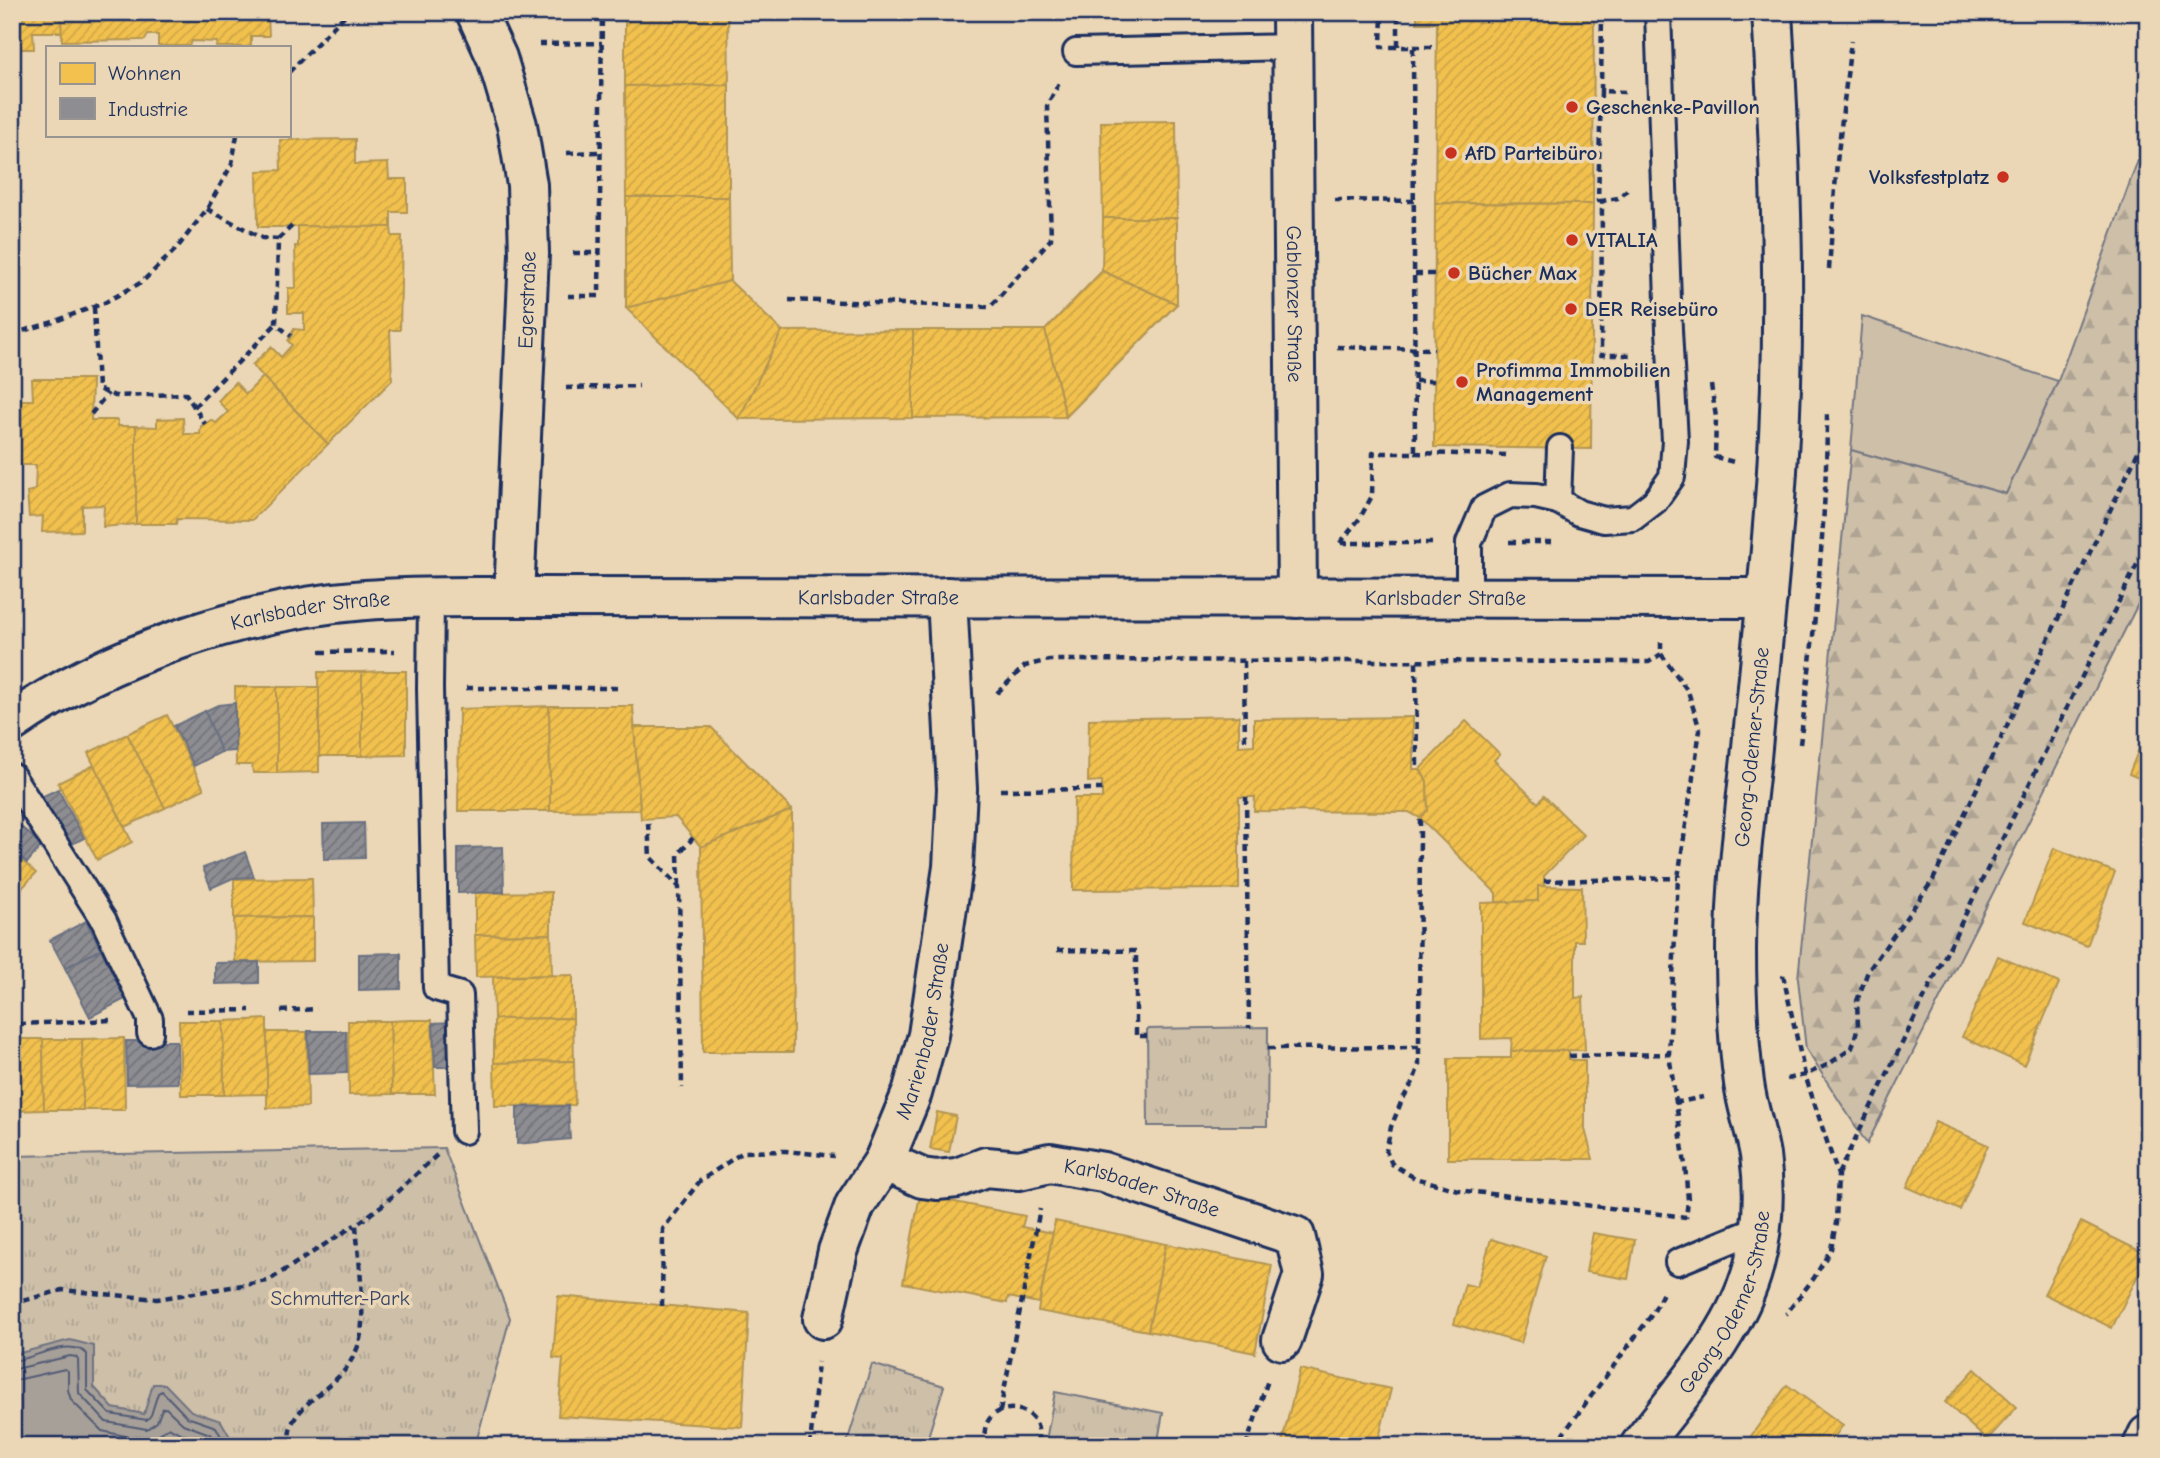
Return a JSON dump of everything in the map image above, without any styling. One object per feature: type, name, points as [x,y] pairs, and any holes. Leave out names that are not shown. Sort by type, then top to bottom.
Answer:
[{"type":"street","name":"Georg-Odemer-Straße","points":[[1640,1446],[1716,1344],[1745,1296],[1755,1263],[1761,1228],[1763,1189],[1738,1029],[1736,950],[1741,853],[1777,472],[1783,269],[1772,12]]},
{"type":"street","name":"Egerstraße","points":[[483,29],[497,58],[517,125],[527,185],[529,249],[514,597]]},
{"type":"street","name":"Gablonzer Straße","points":[[1292,29],[1297,598]]},
{"type":"street","name":"Karlsbader Straße","points":[[12,722],[39,703],[104,669],[164,645],[228,625],[364,600],[514,597],[1767,598]]},
{"type":"street","name":"Marienbader Straße","points":[[823,1319],[838,1251],[855,1205],[884,1161],[912,1093],[928,1035],[953,867],[957,789],[947,597]]},
{"type":"street","name":"Karlsbader Straße","points":[[884,1161],[922,1178],[937,1180],[957,1178],[986,1167],[1019,1170],[1049,1163],[1103,1171],[1295,1236],[1304,1274],[1282,1340]]},
{"type":"street","points":[[2143,1446],[2148,1436]]},
{"type":"lane","points":[[1469,598],[1469,543],[1483,508],[1510,495],[1536,496],[1558,501],[1578,513],[1604,520],[1633,518],[1655,501],[1672,477],[1675,442],[1658,12]]},
{"type":"lane","points":[[1076,52],[1292,29]]},
{"type":"lane","points":[[1558,501],[1560,448]]},
{"type":"lane","points":[[431,598],[430,688],[436,988],[460,995],[464,1131]]},
{"type":"lane","points":[[12,776],[104,921],[150,1019],[150,1034]]},
{"type":"lane","points":[[1678,1262],[1761,1228]]},
{"type":"path","points":[[290,71],[348,12]]},
{"type":"path","points":[[527,296],[599,296],[602,12]]},
{"type":"path","points":[[1382,12],[1381,47],[1436,47]]},
{"type":"path","points":[[1398,12],[1398,47]]},
{"type":"path","points":[[1602,12],[1598,201],[1618,198],[1632,183]]},
{"type":"path","points":[[483,29],[601,43]]},
{"type":"path","points":[[1340,543],[1360,518],[1372,496],[1373,453],[1415,453],[1413,47]]},
{"type":"path","points":[[789,300],[990,307],[1051,239],[1047,106],[1076,52]]},
{"type":"path","points":[[1601,91],[1621,92]]},
{"type":"path","points":[[12,334],[94,307],[142,282],[177,248],[206,209],[232,164],[237,136]]},
{"type":"path","points":[[1353,200],[1415,201]]},
{"type":"path","points":[[1602,201],[1601,355],[1671,365],[1694,357],[1706,372],[1713,391],[1715,457],[1777,472]]},
{"type":"path","points":[[206,209],[262,237],[278,239]]},
{"type":"path","points":[[194,407],[276,324],[278,239],[292,226]]},
{"type":"path","points":[[1415,274],[1435,274]]},
{"type":"path","points":[[94,307],[98,389],[115,396],[186,394],[205,424]]},
{"type":"path","points":[[276,324],[291,336]]},
{"type":"path","points":[[1358,348],[1434,349]]},
{"type":"path","points":[[1592,350],[1601,350]]},
{"type":"path","points":[[1415,381],[1434,381]]},
{"type":"path","points":[[524,388],[639,386]]},
{"type":"path","points":[[91,414],[108,393]]},
{"type":"path","points":[[1829,1064],[1852,1048],[1858,1026],[1857,1001],[1868,971],[1933,880],[2148,431]]},
{"type":"path","points":[[1805,1075],[1838,1175],[2148,542]]},
{"type":"path","points":[[309,654],[431,650]]},
{"type":"path","points":[[954,732],[1025,666],[1049,660],[1649,663],[1661,654],[1688,691],[1700,730],[1678,878],[1669,1054],[1685,1165],[1688,1200],[1686,1217],[1678,1262],[1653,1313],[1555,1446]]},
{"type":"path","points":[[1244,661],[1245,745]]},
{"type":"path","points":[[1416,662],[1416,769]]},
{"type":"path","points":[[430,688],[617,688]]},
{"type":"path","points":[[957,789],[1102,789]]},
{"type":"path","points":[[1246,797],[1249,1028]]},
{"type":"path","points":[[1420,818],[1419,1065],[1391,1127],[1386,1151],[1392,1164],[1415,1178],[1458,1190],[1686,1217]]},
{"type":"path","points":[[648,823],[650,857],[680,887]]},
{"type":"path","points":[[682,1088],[678,855],[694,838]]},
{"type":"path","points":[[1544,881],[1678,878]]},
{"type":"path","points":[[1056,950],[1136,951],[1136,1036],[1147,1036]]},
{"type":"path","points":[[281,1011],[317,1009]]},
{"type":"path","points":[[1268,1048],[1419,1047]]},
{"type":"path","points":[[1569,1056],[1669,1054]]},
{"type":"path","points":[[12,1304],[62,1290],[157,1299],[268,1281],[356,1225],[385,1203],[464,1131]]},
{"type":"path","points":[[662,1306],[663,1229],[700,1181],[732,1159],[743,1152],[785,1151],[884,1161]]},
{"type":"path","points":[[1000,1411],[1049,1163]]},
{"type":"path","points":[[292,1446],[289,1429],[298,1414],[346,1369],[359,1344],[362,1316],[356,1225]]},
{"type":"path","points":[[810,1446],[823,1319]]},
{"type":"path","points":[[1246,1446],[1282,1340]]},
{"type":"path","points":[[987,1446],[985,1430],[988,1421],[1000,1411],[1011,1408],[1021,1409],[1028,1414],[1038,1430],[1035,1446]]},
{"type":"green space","points":[[2148,132],[2148,584],[1867,1144],[1806,1049],[1798,979],[1851,450],[2006,494],[2058,381]]},
{"type":"green space","points":[[1862,316],[2058,381],[2006,494],[1851,450]]},
{"type":"green space","points":[[1268,1027],[1267,1126],[1148,1126],[1147,1029]]},
{"type":"green space","name":"Schmutter-Park","points":[[444,1148],[510,1318],[475,1446],[12,1446],[12,1156]]},
{"type":"green space","points":[[872,1364],[944,1386],[925,1446],[859,1446],[847,1442]]},
{"type":"green space","points":[[1055,1392],[1163,1413],[1157,1446],[1045,1446]]},
{"type":"water","points":[[70,1340],[94,1346],[94,1387],[113,1408],[144,1414],[153,1384],[165,1384],[191,1411],[221,1421],[233,1442],[231,1446],[12,1446],[12,1355]]},
{"type":"building: Wohnen","points":[[12,12],[61,12],[62,32],[33,32],[34,49],[12,49]]},
{"type":"building: Wohnen","points":[[61,12],[268,12],[269,36],[251,36],[251,46],[216,46],[217,42],[192,41],[190,46],[158,46],[158,35],[148,35],[145,40],[62,41]]},
{"type":"building: Wohnen","points":[[625,12],[728,12],[729,85],[625,86]]},
{"type":"building: Wohnen","points":[[1417,12],[1594,12],[1593,204],[1435,203],[1437,23],[1417,23]]},
{"type":"building: Wohnen","points":[[729,85],[729,197],[626,197],[625,86]]},
{"type":"building: Wohnen","points":[[1176,121],[1177,218],[1103,218],[1101,122]]},
{"type":"building: Wohnen","points":[[355,139],[355,164],[388,163],[389,179],[407,179],[407,212],[391,212],[391,227],[258,227],[257,171],[281,170],[280,140]]},
{"type":"building: Wohnen","points":[[626,197],[729,197],[730,281],[626,308]]},
{"type":"building: Wohnen","points":[[1435,203],[1593,204],[1591,449],[1434,447]]},
{"type":"building: Wohnen","points":[[1103,218],[1177,218],[1177,304],[1102,271]]},
{"type":"building: Wohnen","points":[[298,226],[391,227],[392,236],[402,236],[400,330],[390,330],[392,380],[328,444],[252,365],[271,347],[281,357],[292,345],[288,341],[294,329],[304,330],[304,313],[288,313],[288,288],[296,288],[295,246],[298,246]]},
{"type":"building: Wohnen","points":[[1102,271],[1177,304],[1066,417],[1045,330]]},
{"type":"building: Wohnen","points":[[730,281],[782,331],[739,419],[626,308]]},
{"type":"building: Wohnen","points":[[913,330],[1045,330],[1066,417],[913,418]]},
{"type":"building: Wohnen","points":[[913,330],[913,418],[739,419],[782,331]]},
{"type":"building: Wohnen","points":[[263,377],[328,444],[252,520],[177,519],[176,524],[136,524],[136,426],[157,427],[157,419],[183,418],[184,434],[200,434],[201,426],[211,420],[216,423],[228,412],[218,401],[235,382],[246,394]]},
{"type":"building: Wohnen","points":[[32,379],[92,379],[91,420],[118,420],[118,426],[136,426],[136,524],[103,527],[104,505],[82,506],[82,531],[42,532],[43,516],[29,517],[27,492],[35,490],[36,465],[12,465],[12,400],[33,400]]},
{"type":"building: Wohnen","points":[[406,671],[406,755],[362,756],[362,672]]},
{"type":"building: Wohnen","points":[[318,672],[362,672],[362,756],[319,756]]},
{"type":"building: Wohnen","points":[[235,687],[277,687],[277,773],[253,773],[252,765],[236,765]]},
{"type":"building: Wohnen","points":[[277,687],[319,687],[319,772],[277,773]]},
{"type":"building: Wohnen","points":[[549,706],[633,706],[640,810],[550,811]]},
{"type":"building: Wohnen","points":[[549,706],[550,811],[458,811],[459,709]]},
{"type":"building: Wohnen","points":[[167,715],[204,789],[165,808],[127,734]]},
{"type":"building: Wohnen","points":[[1239,716],[1239,746],[1254,745],[1254,719],[1413,717],[1413,769],[1420,769],[1427,781],[1428,810],[1420,818],[1409,812],[1254,811],[1255,797],[1239,797],[1239,889],[1073,890],[1074,798],[1102,798],[1102,781],[1088,782],[1089,719]]},
{"type":"building: Wohnen","points":[[1466,721],[1500,754],[1494,760],[1538,803],[1544,796],[1584,835],[1544,876],[1544,886],[1538,886],[1538,901],[1496,902],[1496,893],[1420,818],[1428,810],[1427,781],[1420,769]]},
{"type":"building: Wohnen","points":[[2148,726],[2148,782],[2129,774]]},
{"type":"building: Wohnen","points":[[634,727],[711,727],[792,810],[701,847],[676,817],[641,819]]},
{"type":"building: Wohnen","points":[[127,734],[165,808],[125,827],[88,753]]},
{"type":"building: Wohnen","points":[[94,765],[132,842],[97,860],[58,783]]},
{"type":"building: Wohnen","points":[[792,810],[793,1052],[703,1052],[701,847]]},
{"type":"building: Wohnen","points":[[2054,848],[2115,872],[2087,946],[2025,922]]},
{"type":"building: Wohnen","points":[[12,852],[36,873],[12,899]]},
{"type":"building: Wohnen","points":[[312,878],[313,917],[234,918],[234,879]]},
{"type":"building: Wohnen","points":[[1538,886],[1582,887],[1583,941],[1575,941],[1575,998],[1583,997],[1585,1050],[1511,1051],[1512,1038],[1481,1039],[1481,903],[1538,901]]},
{"type":"building: Wohnen","points":[[551,892],[551,934],[475,935],[475,893]]},
{"type":"building: Wohnen","points":[[313,917],[313,961],[235,962],[234,918]]},
{"type":"building: Wohnen","points":[[551,934],[552,975],[476,977],[475,935]]},
{"type":"building: Wohnen","points":[[1998,956],[2059,983],[2024,1065],[1962,1037]]},
{"type":"building: Wohnen","points":[[573,975],[573,1018],[494,1019],[493,977]]},
{"type":"building: Wohnen","points":[[573,1018],[574,1061],[494,1063],[494,1019]]},
{"type":"building: Wohnen","points":[[267,1019],[267,1094],[224,1095],[223,1021]]},
{"type":"building: Wohnen","points":[[432,1020],[435,1094],[392,1094],[390,1021]]},
{"type":"building: Wohnen","points":[[179,1021],[223,1021],[224,1095],[181,1095]]},
{"type":"building: Wohnen","points":[[348,1021],[390,1021],[392,1094],[349,1095]]},
{"type":"building: Wohnen","points":[[267,1032],[307,1032],[308,1107],[267,1108]]},
{"type":"building: Wohnen","points":[[124,1038],[125,1110],[83,1110],[82,1039]]},
{"type":"building: Wohnen","points":[[12,1039],[43,1039],[44,1110],[12,1111]]},
{"type":"building: Wohnen","points":[[43,1039],[82,1039],[83,1110],[44,1110]]},
{"type":"building: Wohnen","points":[[1511,1051],[1569,1051],[1569,1060],[1585,1060],[1585,1129],[1593,1159],[1448,1159],[1448,1058],[1511,1058]]},
{"type":"building: Wohnen","points":[[574,1061],[575,1105],[495,1106],[494,1063]]},
{"type":"building: Wohnen","points":[[937,1112],[956,1116],[949,1152],[930,1149]]},
{"type":"building: Wohnen","points":[[1935,1122],[1988,1145],[1960,1210],[1907,1187]]},
{"type":"building: Wohnen","points":[[920,1195],[1025,1216],[1022,1227],[1053,1233],[1039,1303],[1008,1297],[1007,1303],[903,1283]]},
{"type":"building: Wohnen","points":[[1055,1221],[1166,1244],[1148,1331],[1038,1311]]},
{"type":"building: Wohnen","points":[[2081,1222],[2148,1255],[2112,1328],[2044,1294]]},
{"type":"building: Wohnen","points":[[1593,1233],[1635,1240],[1628,1279],[1586,1272]]},
{"type":"building: Wohnen","points":[[1491,1239],[1546,1256],[1521,1343],[1454,1324],[1465,1284],[1477,1287]]},
{"type":"building: Wohnen","points":[[1166,1244],[1272,1265],[1255,1353],[1148,1331]]},
{"type":"building: Wohnen","points":[[558,1296],[749,1313],[742,1427],[558,1416],[563,1359],[553,1358]]},
{"type":"building: Wohnen","points":[[1300,1369],[1391,1389],[1377,1446],[1281,1446]]},
{"type":"building: Wohnen","points":[[1975,1369],[2017,1407],[1987,1440],[1945,1402]]},
{"type":"building: Wohnen","points":[[1787,1385],[1843,1425],[1828,1446],[1744,1446]]},
{"type":"building: Industrie","points":[[235,703],[235,751],[221,752],[205,711],[218,705]]},
{"type":"building: Industrie","points":[[205,711],[221,752],[194,766],[174,726]]},
{"type":"building: Industrie","points":[[58,789],[84,838],[66,847],[41,797]]},
{"type":"building: Industrie","points":[[12,819],[42,845],[27,863],[12,850]]},
{"type":"building: Industrie","points":[[364,823],[365,858],[324,859],[323,824]]},
{"type":"building: Industrie","points":[[503,847],[504,892],[458,893],[458,848]]},
{"type":"building: Industrie","points":[[245,852],[254,877],[233,878],[211,888],[203,868]]},
{"type":"building: Industrie","points":[[86,921],[101,949],[65,968],[50,940]]},
{"type":"building: Industrie","points":[[101,949],[125,999],[90,1017],[65,968]]},
{"type":"building: Industrie","points":[[401,953],[401,989],[359,990],[359,954]]},
{"type":"building: Industrie","points":[[259,962],[259,983],[215,984],[215,963]]},
{"type":"building: Industrie","points":[[451,1022],[452,1067],[435,1067],[433,1023]]},
{"type":"building: Industrie","points":[[308,1031],[346,1031],[347,1073],[309,1074]]},
{"type":"building: Industrie","points":[[126,1041],[177,1041],[178,1083],[127,1084]]},
{"type":"building: Industrie","points":[[568,1106],[570,1139],[517,1144],[517,1107]]},
{"type":"place","name":"Geschenke-Pavillon","points":[[1572,107]]},
{"type":"place","name":"AfD Parteibüro","points":[[1451,153]]},
{"type":"place","name":"Volksfestplatz","points":[[2003,177]]},
{"type":"place","name":"VITALIA","points":[[1572,240]]},
{"type":"place","name":"Bücher Max","points":[[1454,273]]},
{"type":"place","name":"DER Reisebüro","points":[[1571,309]]},
{"type":"place","name":"Profimma Immobilien Management","points":[[1462,382]]}]
